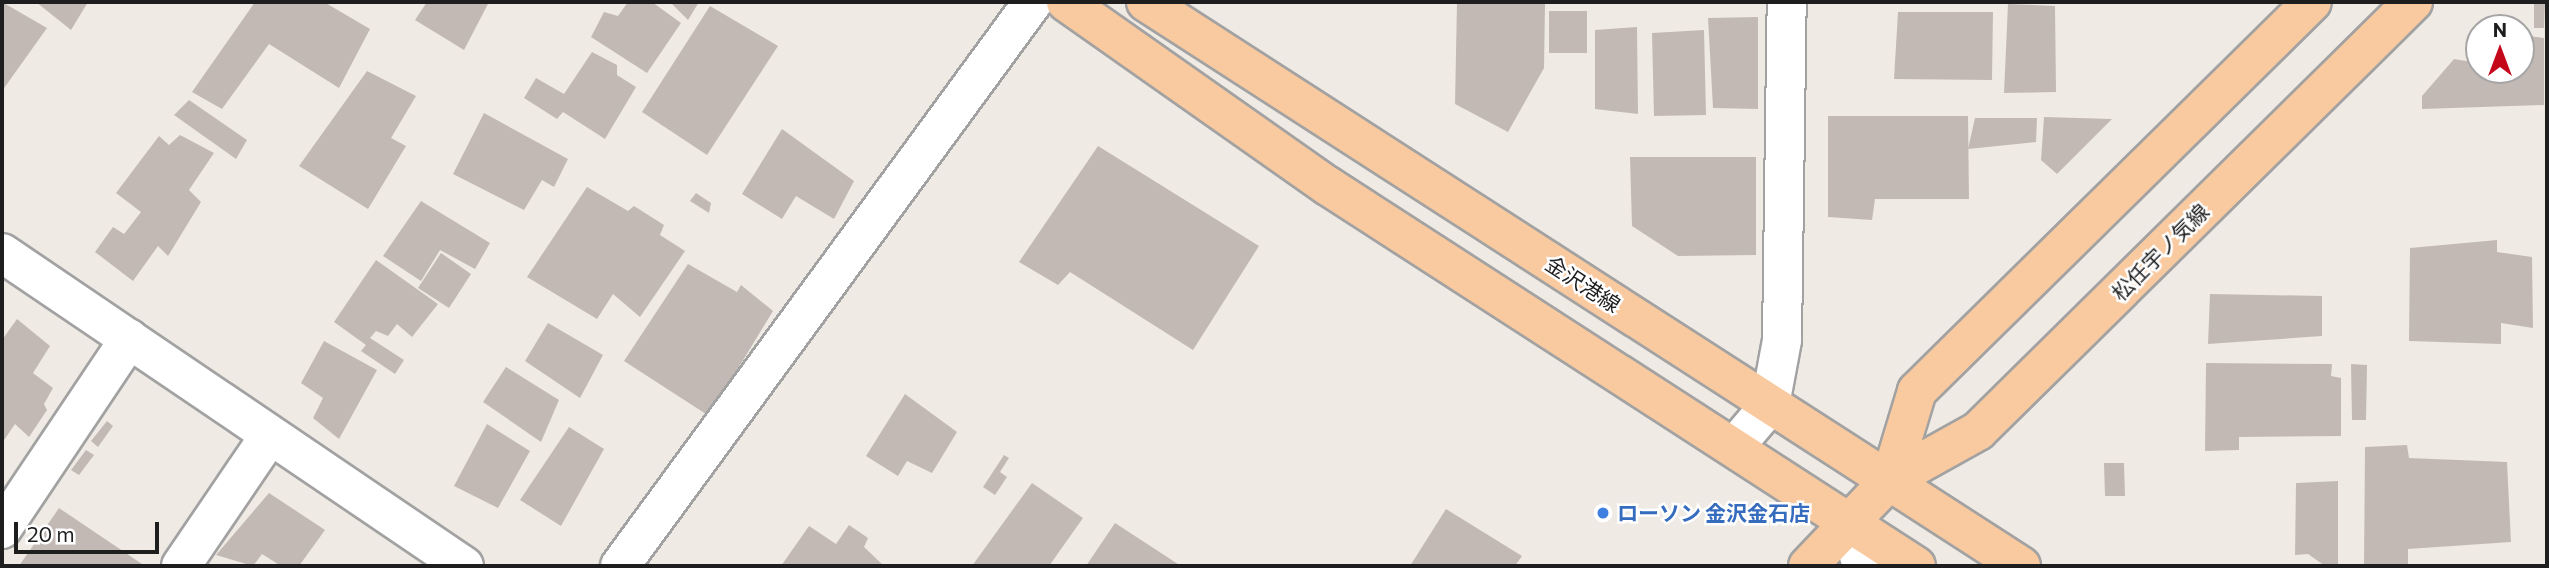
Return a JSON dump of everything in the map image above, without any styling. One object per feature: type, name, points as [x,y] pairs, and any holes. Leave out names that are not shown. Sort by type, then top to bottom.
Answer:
[{"type":"main road","points":[[1066,2],[1328,186],[1735,446],[1850,525],[1916,566]]},
{"type":"main road","name":"金沢港線","points":[[1146,2],[2021,566]]},
{"type":"main road","name":"松任宇ノ気線","points":[[1890,480],[1917,391],[2312,2]]},
{"type":"main road","name":"松任宇ノ気線","points":[[1808,566],[1850,525],[1890,480],[1978,431],[2413,2]]},
{"type":"street","points":[[620,566],[1033,2]]},
{"type":"street","points":[[1735,446],[1770,405],[1782,340],[1787,2]]},
{"type":"street","points":[[2,253],[270,435],[439,559]]},
{"type":"street","points":[[2,528],[129,339]]},
{"type":"street","points":[[181,566],[270,435]]},
{"type":"street","points":[[1850,525],[1862,566]]},
{"type":"building","points":[[2,2],[47,28],[2,91]]},
{"type":"building","points":[[36,2],[88,2],[71,30]]},
{"type":"building","points":[[255,2],[324,2],[370,29],[339,88],[269,44],[222,109],[192,92]]},
{"type":"building","points":[[427,2],[489,2],[464,50],[415,20]]},
{"type":"building","points":[[628,2],[652,2],[681,23],[647,73],[591,37],[604,12],[618,16]]},
{"type":"building","points":[[670,2],[699,2],[688,20]]},
{"type":"building","points":[[1457,2],[1545,4],[1544,68],[1508,132],[1455,104]]},
{"type":"building","points":[[2534,2],[2545,2],[2544,28],[2535,28]]},
{"type":"building","points":[[2008,4],[2055,6],[2056,92],[2004,93]]},
{"type":"building","points":[[710,6],[778,46],[707,155],[642,112]]},
{"type":"building","points":[[1549,11],[1587,11],[1587,53],[1549,53]]},
{"type":"building","points":[[1898,12],[1993,12],[1992,80],[1894,79]]},
{"type":"building","points":[[1758,17],[1758,109],[1713,108],[1708,18]]},
{"type":"building","points":[[1637,27],[1638,114],[1595,109],[1595,30]]},
{"type":"building","points":[[1704,30],[1706,115],[1654,116],[1652,33]]},
{"type":"building","points":[[2535,37],[2544,38],[2544,105],[2422,109],[2422,96],[2454,59],[2465,61],[2465,84],[2535,84]]},
{"type":"building","points":[[592,52],[617,65],[617,75],[636,87],[605,139],[563,112],[557,119],[524,98],[536,78],[564,94]]},
{"type":"building","points":[[367,71],[416,96],[391,138],[406,146],[368,209],[299,166]]},
{"type":"building","points":[[189,100],[247,140],[236,159],[174,115]]},
{"type":"building","points":[[484,113],[568,159],[554,187],[542,180],[524,210],[453,174]]},
{"type":"building","points":[[1828,116],[1968,116],[1969,199],[1875,199],[1872,220],[1828,217]]},
{"type":"building","points":[[2044,117],[2112,119],[2057,174],[2041,160]]},
{"type":"building","points":[[1975,118],[2037,118],[2036,142],[1968,149]]},
{"type":"building","points":[[782,129],[854,181],[834,219],[796,196],[782,219],[742,194]]},
{"type":"building","points":[[180,135],[214,153],[189,190],[201,202],[168,256],[158,246],[133,281],[95,252],[113,227],[124,234],[141,212],[116,193],[159,136],[169,145]]},
{"type":"building","points":[[1098,146],[1259,246],[1193,350],[1070,272],[1058,285],[1019,262]]},
{"type":"building","points":[[1630,157],[1756,157],[1756,255],[1678,256],[1632,226]]},
{"type":"building","points":[[587,187],[628,211],[634,206],[664,225],[660,235],[685,251],[640,317],[613,294],[597,319],[527,277]]},
{"type":"building","points":[[696,193],[711,203],[709,213],[690,201]]},
{"type":"building","points":[[421,201],[490,243],[475,269],[440,250],[421,281],[383,256]]},
{"type":"building","points":[[2497,240],[2497,252],[2532,257],[2533,328],[2501,323],[2501,344],[2409,341],[2410,248]]},
{"type":"building","points":[[441,253],[471,274],[449,308],[418,288]]},
{"type":"building","points":[[376,260],[438,304],[412,337],[397,324],[388,336],[376,331],[370,338],[404,360],[395,374],[361,351],[366,345],[334,322]]},
{"type":"building","points":[[688,264],[737,292],[741,285],[773,311],[709,416],[624,361]]},
{"type":"building","points":[[2210,294],[2322,296],[2322,336],[2208,344]]},
{"type":"building","points":[[17,319],[50,346],[33,373],[53,388],[44,404],[47,410],[29,437],[15,424],[2,443],[2,340]]},
{"type":"building","points":[[548,323],[603,355],[580,398],[525,361]]},
{"type":"building","points":[[324,341],[377,370],[339,439],[313,418],[323,398],[301,383]]},
{"type":"building","points":[[2206,363],[2332,364],[2331,376],[2341,378],[2341,436],[2239,437],[2239,450],[2205,451]]},
{"type":"building","points":[[2351,364],[2367,365],[2366,420],[2352,420]]},
{"type":"building","points":[[506,367],[559,400],[541,442],[483,402]]},
{"type":"building","points":[[905,394],[957,432],[932,473],[907,461],[898,476],[866,456]]},
{"type":"building","points":[[107,421],[113,426],[98,447],[91,441]]},
{"type":"building","points":[[487,424],[530,451],[498,508],[454,486]]},
{"type":"building","points":[[569,427],[604,449],[561,526],[520,500]]},
{"type":"building","points":[[2407,445],[2409,458],[2507,462],[2511,542],[2408,549],[2408,566],[2364,566],[2365,447]]},
{"type":"building","points":[[86,450],[94,455],[79,475],[71,470]]},
{"type":"building","points":[[1004,455],[1009,458],[1000,472],[1007,477],[995,495],[983,487]]},
{"type":"building","points":[[2104,463],[2124,463],[2125,496],[2105,496]]},
{"type":"building","points":[[2338,481],[2338,566],[2325,566],[2308,554],[2295,555],[2296,483]]},
{"type":"building","points":[[1032,483],[1083,518],[1049,566],[972,566]]},
{"type":"building","points":[[269,493],[325,530],[299,566],[281,566],[262,554],[253,566],[216,555]]},
{"type":"building","points":[[59,508],[145,566],[19,566]]},
{"type":"building","points":[[1446,509],[1522,556],[1515,566],[1410,566]]},
{"type":"building","points":[[1115,523],[1181,566],[1086,566]]},
{"type":"building","points":[[849,525],[868,538],[864,547],[884,566],[781,566],[809,526],[836,544]]},
{"type":"place","name":"ローソン 金沢金石店","points":[[1603,513]]}]
